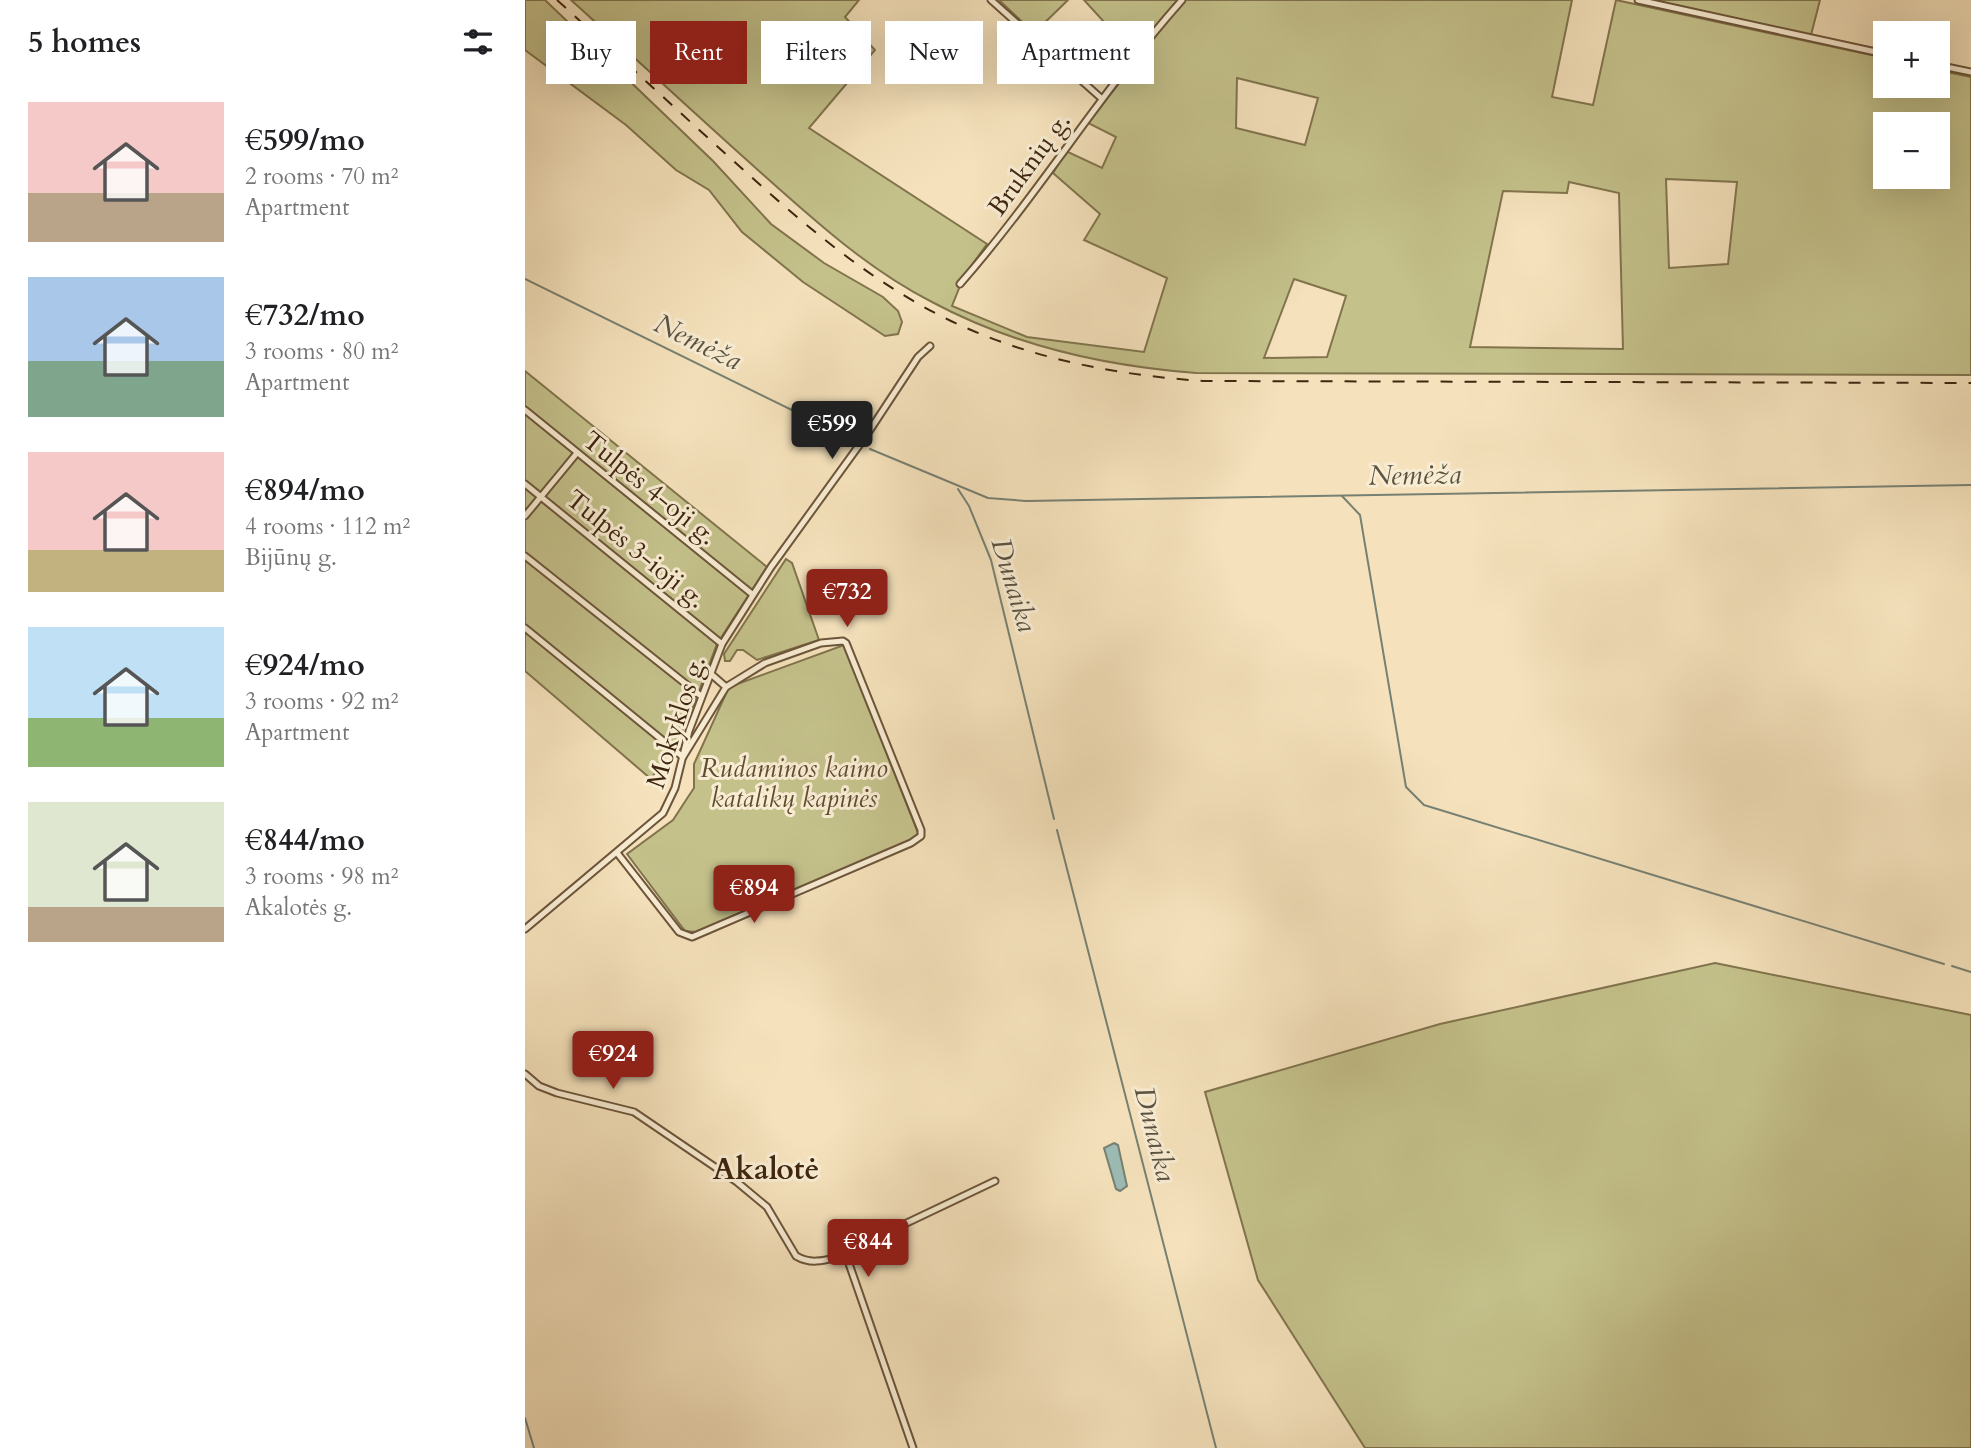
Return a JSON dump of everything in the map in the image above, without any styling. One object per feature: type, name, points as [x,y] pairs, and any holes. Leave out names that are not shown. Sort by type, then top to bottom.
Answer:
[{"type":"street","points":[[991,0],[1101,98]]},
{"type":"street","name":"Bruknių g.","points":[[960,284],[993,247],[1133,55],[1182,0]]},
{"type":"street","points":[[1638,0],[1873,51]]},
{"type":"street","points":[[1950,68],[1971,72]]},
{"type":"street","name":"Mokyklos g.","points":[[525,929],[618,854],[663,813],[671,802],[701,696],[722,644],[752,594],[868,433],[918,357],[930,346]]},
{"type":"street","name":"Tulpės 4-oji g.","points":[[525,410],[752,594]]},
{"type":"street","points":[[525,516],[577,453]]},
{"type":"street","name":"Tulpės 3-ioji g.","points":[[525,484],[722,644]]},
{"type":"street","points":[[525,556],[701,696]]},
{"type":"street","points":[[525,628],[683,757],[726,687],[765,663],[821,643],[846,643],[918,822],[921,836],[692,937],[679,932],[618,854]]},
{"type":"street","points":[[711,674],[726,687]]},
{"type":"street","points":[[525,1074],[539,1086],[557,1093],[626,1108],[737,1182],[767,1207],[796,1256],[809,1262],[846,1255],[941,1205],[995,1181]]},
{"type":"street","points":[[846,1255],[913,1448]]},
{"type":"green space","points":[[525,0],[545,0],[567,21],[546,21],[546,66],[525,50]]},
{"type":"green space","points":[[571,0],[859,0],[845,17],[849,21],[761,21],[761,84],[846,84],[809,128],[987,244],[964,276],[952,306],[1027,337],[1144,352],[1167,278],[1084,240],[1100,214],[1053,173],[1066,151],[1102,168],[1116,137],[1088,123],[1118,84],[1154,84],[1154,21],[1103,21],[1084,0],[1572,0],[1552,97],[1593,105],[1616,0],[1873,55],[1873,98],[1950,98],[1950,73],[1971,77],[1971,375],[1196,373],[1127,365],[1060,351],[995,331],[963,317],[885,274],[820,225],[663,84],[747,84],[747,21],[650,21],[650,72],[636,59],[636,21],[594,21]],"holes":[[[1237,78],[1318,98],[1305,145],[1236,128]],[[1666,179],[1737,182],[1728,264],[1669,268]],[[1569,182],[1619,193],[1623,349],[1470,347],[1503,191],[1567,193]],[[1294,279],[1346,296],[1327,357],[1264,358]]]},
{"type":"green space","points":[[999,0],[1068,0],[1046,21],[1021,21]]},
{"type":"green space","points":[[1653,0],[1820,0],[1811,35]]},
{"type":"green space","points":[[571,84],[633,84],[713,161],[771,224],[824,263],[883,297],[898,311],[902,322],[898,334],[885,336],[803,282],[742,232],[709,190],[676,170],[626,125]]},
{"type":"green space","points":[[525,371],[767,567],[717,644],[687,723],[651,779],[525,671]]},
{"type":"green space","points":[[786,559],[792,563],[819,640],[757,660],[743,650],[737,650],[730,661],[725,661],[724,654]]},
{"type":"green space","name":"Rudaminos kaimo katalikų kapinės","points":[[844,645],[918,833],[915,838],[696,932],[685,931],[627,854],[673,820],[694,788],[694,764],[729,687]]},
{"type":"green space","points":[[1715,963],[1971,1015],[1971,1448],[1365,1448],[1258,1280],[1205,1092],[1440,1024]]},
{"type":"water","points":[[1114,1143],[1118,1145],[1127,1186],[1120,1191],[1116,1189],[1104,1148]]},
{"type":"waterway","name":"Nemėža","points":[[525,279],[853,440]]},
{"type":"waterway","name":"Nemėža","points":[[870,449],[988,498],[1026,501],[1971,485]]},
{"type":"waterway","name":"Dunaika","points":[[958,489],[969,506],[991,560],[1054,819]]},
{"type":"waterway","points":[[1342,496],[1360,515],[1406,787],[1424,805],[1944,964]]},
{"type":"waterway","name":"Dunaika","points":[[1057,830],[1216,1448]]},
{"type":"waterway","points":[[1952,966],[1971,972]]},
{"type":"waterway","points":[[525,1418],[534,1448]]},
{"type":"railway","points":[[557,0],[773,196],[857,264],[918,304],[951,321],[1012,346],[1043,355],[1106,369],[1203,381],[1971,383]]},
{"type":"district","name":"Akalotė","points":[[766,1169]]}]
